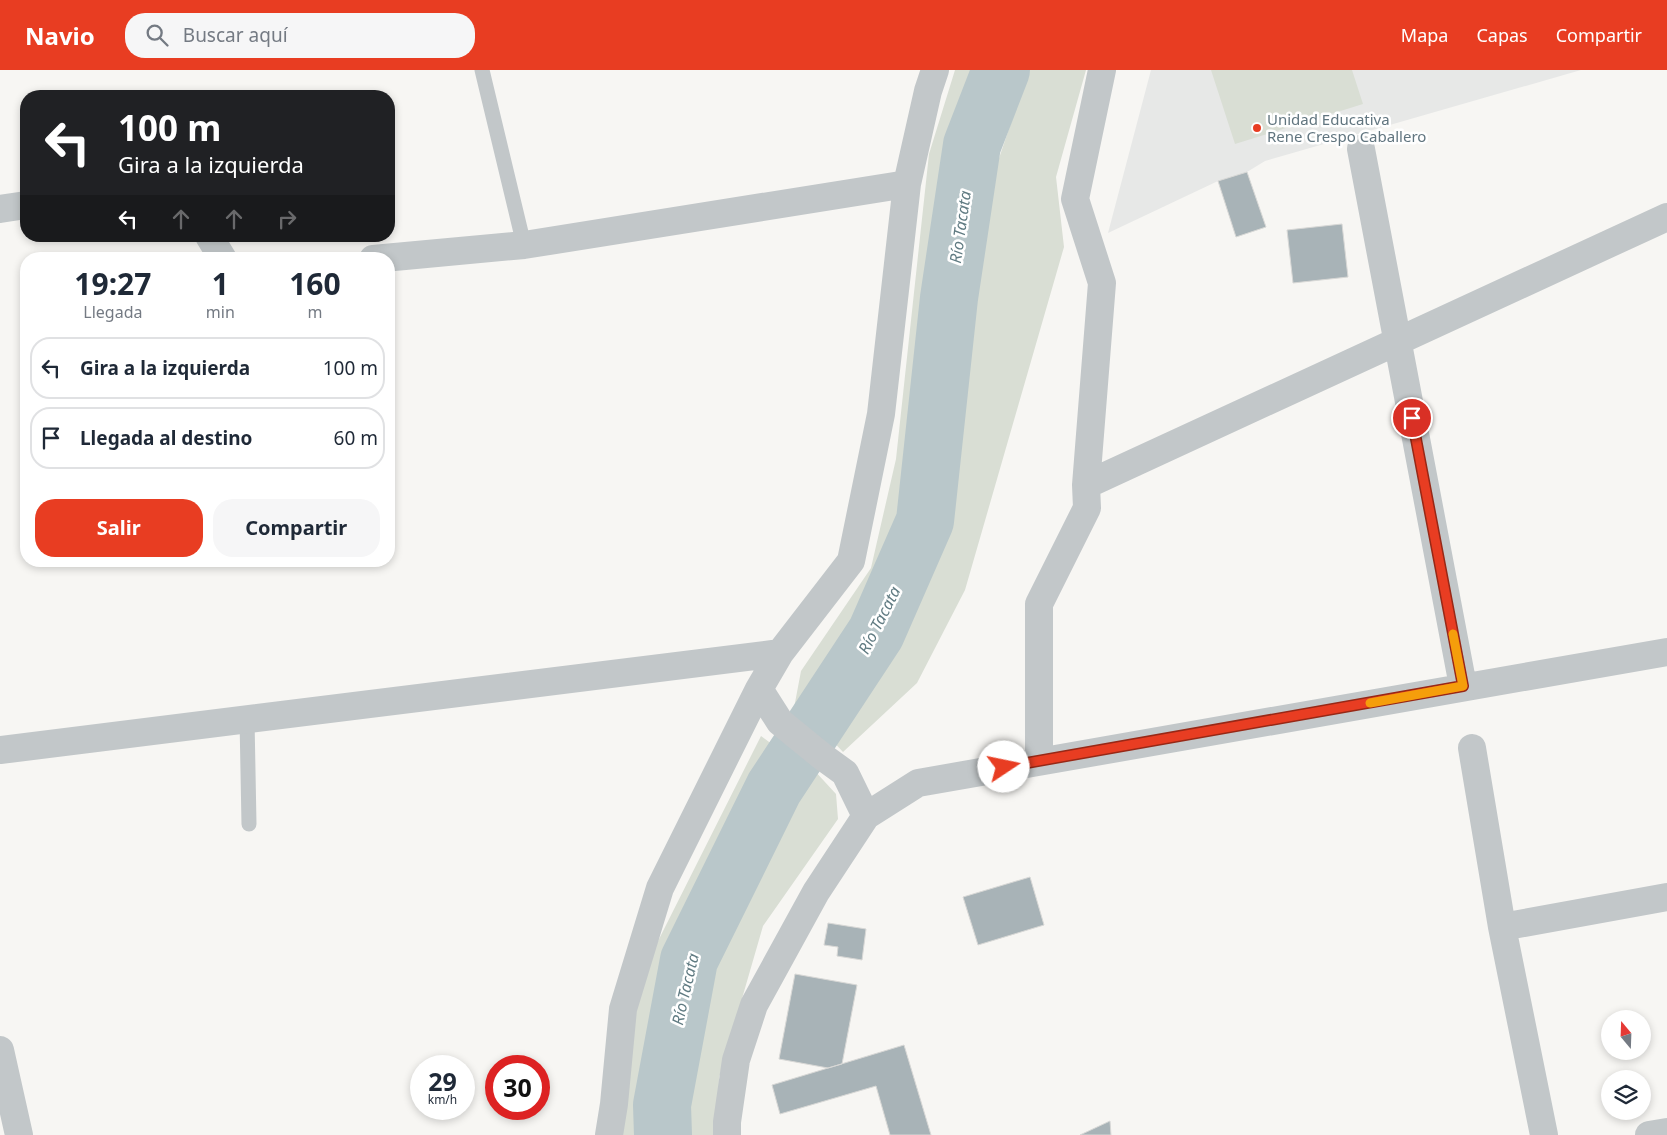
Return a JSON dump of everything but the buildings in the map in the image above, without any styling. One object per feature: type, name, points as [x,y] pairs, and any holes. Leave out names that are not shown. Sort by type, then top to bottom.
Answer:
[{"type":"street","points":[[609,1135],[614,1104],[623,1009],[660,888],[759,689],[780,653],[851,561],[881,414],[907,184],[928,91],[935,70]]},
{"type":"street","points":[[1039,761],[1039,604],[1087,508],[1086,485],[1102,283],[1075,199],[1102,70]]},
{"type":"street","points":[[1361,149],[1463,686]]},
{"type":"street","points":[[395,257],[524,245],[907,184]]},
{"type":"street","points":[[0,209],[20,207]]},
{"type":"street","points":[[1086,485],[1667,217]]},
{"type":"street","points":[[727,1135],[727,1122],[736,1060],[754,1005],[816,892],[866,816],[918,783],[1463,686],[1667,652]]},
{"type":"street","points":[[0,750],[780,653]]},
{"type":"street","points":[[759,689],[780,722],[823,758],[845,772],[866,816]]},
{"type":"street","points":[[1472,748],[1502,927],[1544,1135]]},
{"type":"street","points":[[1502,927],[1667,897]]},
{"type":"street","points":[[0,1050],[20,1135]]},
{"type":"street","points":[[1649,1135],[1667,1132]]},
{"type":"lane","points":[[482,70],[524,245]]},
{"type":"lane","points":[[247,719],[249,824]]},
{"type":"shaded area","points":[[955,70],[985,70],[958,148],[914,511],[865,628],[804,723],[794,708],[801,671],[871,568],[896,459],[929,154]]},
{"type":"shaded area","points":[[1029,70],[1086,70],[1056,177],[1064,247],[965,590],[917,683],[843,752],[826,734],[882,646],[937,529],[972,270],[995,170]]},
{"type":"shaded area","name":"Unidad Educativa Rene Crespo Caballero","points":[[1151,70],[1581,70],[1265,161],[1247,172],[1218,181],[1108,233]]},
{"type":"shaded area","points":[[1211,70],[1352,70],[1363,104],[1235,144]]},
{"type":"shaded area","points":[[761,736],[780,750],[678,950],[646,1111],[647,1135],[619,1135],[622,1056],[654,949]]},
{"type":"shaded area","points":[[813,769],[836,794],[838,819],[763,926],[719,1078],[718,1135],[680,1135],[678,1102],[708,956],[760,843]]},
{"type":"waterway","name":"Río Tacata","points":[[663,1135],[662,1105],[689,960],[774,788],[876,633],[925,521],[949,298],[972,145],[1001,70]]},
{"type":"slow traffic","points":[[1370,703],[1463,686],[1453,634]]},
{"type":"place","name":"Unidad Educativa Rene Crespo Caballero","points":[[1257,128]]},
{"type":"route","points":[[1004,767],[1463,686],[1412,418]]}]
